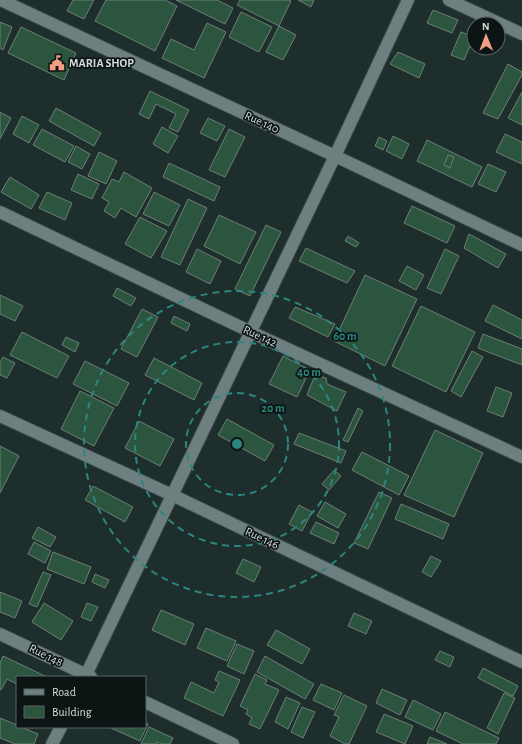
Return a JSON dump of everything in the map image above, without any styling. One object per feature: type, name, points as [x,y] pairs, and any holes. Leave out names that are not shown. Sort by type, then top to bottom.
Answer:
[{"type":"street","name":"Rue 140","points":[[1,0],[336,156],[522,246]]},
{"type":"street","points":[[87,676],[172,495],[336,156],[408,0]]},
{"type":"street","points":[[449,0],[522,34]]},
{"type":"street","name":"Rue 142","points":[[0,212],[251,332],[522,457]]},
{"type":"street","name":"Rue 146","points":[[0,416],[172,495],[522,662]]},
{"type":"street","name":"Rue 148","points":[[0,634],[87,676]]},
{"type":"street","points":[[146,702],[233,744]]},
{"type":"street","points":[[52,744],[60,728]]},
{"type":"building","points":[[73,0],[94,0],[84,19],[67,11]]},
{"type":"building","points":[[106,0],[165,0],[177,6],[155,51],[95,21]]},
{"type":"building","points":[[176,0],[217,0],[233,8],[225,24]]},
{"type":"building","points":[[240,0],[291,1],[279,26],[237,5]]},
{"type":"building","points":[[298,0],[314,0],[311,7]]},
{"type":"building","points":[[433,10],[458,20],[452,33],[427,23]]},
{"type":"building","points":[[241,12],[272,27],[259,52],[229,37]]},
{"type":"building","points":[[0,22],[12,27],[3,50],[0,48]]},
{"type":"building","points":[[207,23],[226,32],[204,78],[162,58],[171,39],[194,50]]},
{"type":"building","points":[[279,26],[296,35],[283,60],[266,52]]},
{"type":"building","points":[[21,27],[76,53],[64,80],[8,53]]},
{"type":"building","points":[[461,32],[466,34],[466,55],[464,60],[451,55]]},
{"type":"building","points":[[398,52],[425,64],[419,78],[390,64]]},
{"type":"building","points":[[508,64],[522,72],[522,75],[498,119],[483,113]]},
{"type":"building","points":[[150,91],[189,110],[178,132],[169,128],[176,114],[156,104],[149,119],[139,114]]},
{"type":"building","points":[[522,92],[522,125],[508,118]]},
{"type":"building","points":[[56,108],[101,133],[94,146],[49,121]]},
{"type":"building","points":[[0,112],[11,118],[0,139]]},
{"type":"building","points":[[22,116],[39,125],[29,143],[13,134]]},
{"type":"building","points":[[208,118],[225,126],[217,141],[200,133]]},
{"type":"building","points":[[162,127],[178,136],[168,153],[153,144]]},
{"type":"building","points":[[42,129],[74,146],[65,162],[33,145]]},
{"type":"building","points":[[229,129],[245,137],[225,177],[209,170]]},
{"type":"building","points":[[505,134],[522,142],[522,164],[496,152]]},
{"type":"building","points":[[393,136],[409,144],[402,159],[386,151]]},
{"type":"building","points":[[379,137],[387,141],[383,150],[375,146]]},
{"type":"building","points":[[427,140],[482,167],[472,187],[417,161]]},
{"type":"building","points":[[76,146],[90,154],[82,169],[68,162]]},
{"type":"building","points":[[99,152],[117,161],[106,184],[88,176]]},
{"type":"building","points":[[448,155],[454,157],[450,168],[444,165]]},
{"type":"building","points":[[169,163],[220,187],[214,201],[163,177]]},
{"type":"building","points":[[488,164],[506,172],[496,192],[478,184]]},
{"type":"building","points":[[124,172],[152,188],[136,217],[121,208],[115,218],[104,211],[109,202],[102,198],[112,179],[119,182]]},
{"type":"building","points":[[78,174],[99,184],[92,199],[71,190]]},
{"type":"building","points":[[10,177],[39,195],[31,209],[1,192]]},
{"type":"building","points":[[47,192],[72,203],[65,220],[39,208]]},
{"type":"building","points":[[154,192],[180,205],[169,226],[143,214]]},
{"type":"building","points":[[188,199],[207,208],[180,265],[161,257]]},
{"type":"building","points":[[412,206],[455,226],[447,243],[404,223]]},
{"type":"building","points":[[219,215],[256,232],[240,264],[204,246]]},
{"type":"building","points":[[140,217],[167,231],[151,258],[125,244]]},
{"type":"building","points":[[266,225],[281,232],[250,296],[235,289]]},
{"type":"building","points":[[469,234],[506,254],[498,268],[464,248]]},
{"type":"building","points":[[348,236],[359,243],[356,247],[345,241]]},
{"type":"building","points":[[306,248],[355,271],[347,283],[299,261]]},
{"type":"building","points":[[197,249],[221,261],[210,284],[186,272]]},
{"type":"building","points":[[445,249],[459,256],[441,294],[427,288]]},
{"type":"building","points":[[407,266],[424,275],[416,290],[399,281]]},
{"type":"building","points":[[365,275],[417,299],[385,366],[334,341]]},
{"type":"building","points":[[117,288],[136,298],[131,306],[113,296]]},
{"type":"building","points":[[0,295],[23,306],[15,321],[0,314]]},
{"type":"building","points":[[493,305],[522,320],[522,339],[485,321]]},
{"type":"building","points":[[421,306],[475,332],[446,392],[392,366]]},
{"type":"building","points":[[295,307],[335,324],[328,337],[289,318]]},
{"type":"building","points":[[142,309],[158,317],[137,357],[121,349]]},
{"type":"building","points":[[174,316],[190,324],[187,331],[171,323]]},
{"type":"building","points":[[22,332],[69,356],[57,378],[10,355]]},
{"type":"building","points":[[483,334],[522,349],[522,365],[478,348]]},
{"type":"building","points":[[66,337],[79,343],[75,352],[62,345]]},
{"type":"building","points":[[472,351],[483,357],[461,397],[451,391]]},
{"type":"building","points":[[283,356],[310,370],[297,397],[269,384]]},
{"type":"building","points":[[3,357],[15,363],[7,378],[0,375],[0,363]]},
{"type":"building","points":[[154,358],[202,383],[194,400],[145,375]]},
{"type":"building","points":[[85,361],[129,383],[117,406],[73,384]]},
{"type":"building","points":[[315,375],[326,378],[327,384],[346,392],[337,411],[307,395]]},
{"type":"building","points":[[496,387],[512,393],[503,417],[487,411]]},
{"type":"building","points":[[80,391],[114,408],[94,446],[61,429]]},
{"type":"building","points":[[358,408],[363,411],[348,442],[343,440]]},
{"type":"building","points":[[227,419],[274,445],[265,461],[218,435]]},
{"type":"building","points":[[139,421],[174,439],[160,466],[125,448]]},
{"type":"building","points":[[435,430],[483,453],[454,517],[404,495]]},
{"type":"building","points":[[299,433],[346,451],[341,463],[294,444]]},
{"type":"building","points":[[0,446],[19,456],[0,493]]},
{"type":"building","points":[[362,452],[409,476],[399,495],[352,470]]},
{"type":"building","points":[[334,470],[341,476],[329,490],[322,484]]},
{"type":"building","points":[[93,486],[133,507],[125,522],[85,500]]},
{"type":"building","points":[[379,492],[392,498],[368,549],[354,543]]},
{"type":"building","points":[[325,502],[346,514],[338,528],[317,516]]},
{"type":"building","points":[[401,504],[449,524],[443,539],[395,519]]},
{"type":"building","points":[[299,505],[312,512],[302,531],[289,524]]},
{"type":"building","points":[[316,522],[339,533],[334,544],[310,533]]},
{"type":"building","points":[[38,527],[56,537],[50,547],[32,538]]},
{"type":"building","points":[[34,542],[51,551],[45,563],[28,554]]},
{"type":"building","points":[[53,552],[91,567],[84,584],[47,569]]},
{"type":"building","points":[[431,556],[441,561],[431,577],[422,572]]},
{"type":"building","points":[[243,559],[261,567],[254,582],[236,573]]},
{"type":"building","points":[[43,572],[51,575],[37,607],[29,604]]},
{"type":"building","points":[[95,574],[109,580],[105,588],[92,582]]},
{"type":"building","points":[[0,592],[22,601],[15,618],[0,612]]},
{"type":"building","points":[[44,603],[73,621],[61,640],[32,622]]},
{"type":"building","points":[[87,603],[98,607],[91,621],[81,617]]},
{"type":"building","points":[[161,610],[194,624],[185,645],[152,630]]},
{"type":"building","points":[[354,613],[372,621],[366,634],[348,626]]},
{"type":"building","points":[[206,628],[236,641],[227,661],[197,648]]},
{"type":"building","points":[[276,630],[310,649],[302,664],[267,645]]},
{"type":"building","points":[[237,644],[254,651],[244,674],[227,666]]},
{"type":"building","points":[[440,651],[454,657],[450,667],[435,660]]},
{"type":"building","points":[[3,656],[45,676],[16,676],[16,684],[7,679],[1,690],[0,663]]},
{"type":"building","points":[[265,656],[314,684],[305,699],[257,672]]},
{"type":"building","points":[[483,668],[518,686],[513,696],[478,678]]},
{"type":"building","points":[[219,671],[240,680],[223,716],[184,698],[191,682],[214,693],[219,682],[215,680]]},
{"type":"building","points":[[255,674],[267,680],[265,684],[279,690],[260,729],[249,724],[252,718],[246,714],[248,710],[240,706]]},
{"type":"building","points":[[321,684],[342,693],[334,710],[313,700]]},
{"type":"building","points":[[382,689],[407,700],[400,715],[376,703]]},
{"type":"building","points":[[504,693],[515,698],[498,734],[487,728]]},
{"type":"building","points":[[344,695],[367,706],[349,744],[345,744],[330,736],[339,717],[334,715]]},
{"type":"building","points":[[286,697],[300,703],[288,729],[275,722]]},
{"type":"building","points":[[413,700],[441,714],[433,730],[405,717]]},
{"type":"building","points":[[302,707],[315,712],[303,738],[291,732]]},
{"type":"building","points":[[445,712],[499,738],[496,744],[463,744],[436,731]]},
{"type":"building","points":[[384,714],[413,726],[405,744],[376,732]]},
{"type":"building","points":[[0,718],[16,725],[16,728],[23,728],[38,734],[34,744],[15,744],[0,738]]},
{"type":"building","points":[[146,723],[148,724],[140,741],[111,728],[146,728]]},
{"type":"building","points":[[149,727],[173,738],[170,744],[162,744],[157,742],[157,744],[141,744]]},
{"type":"building","points":[[430,737],[447,744],[427,744]]},
{"type":"place","name":"MARIA SHOP","points":[[57,63]]}]
